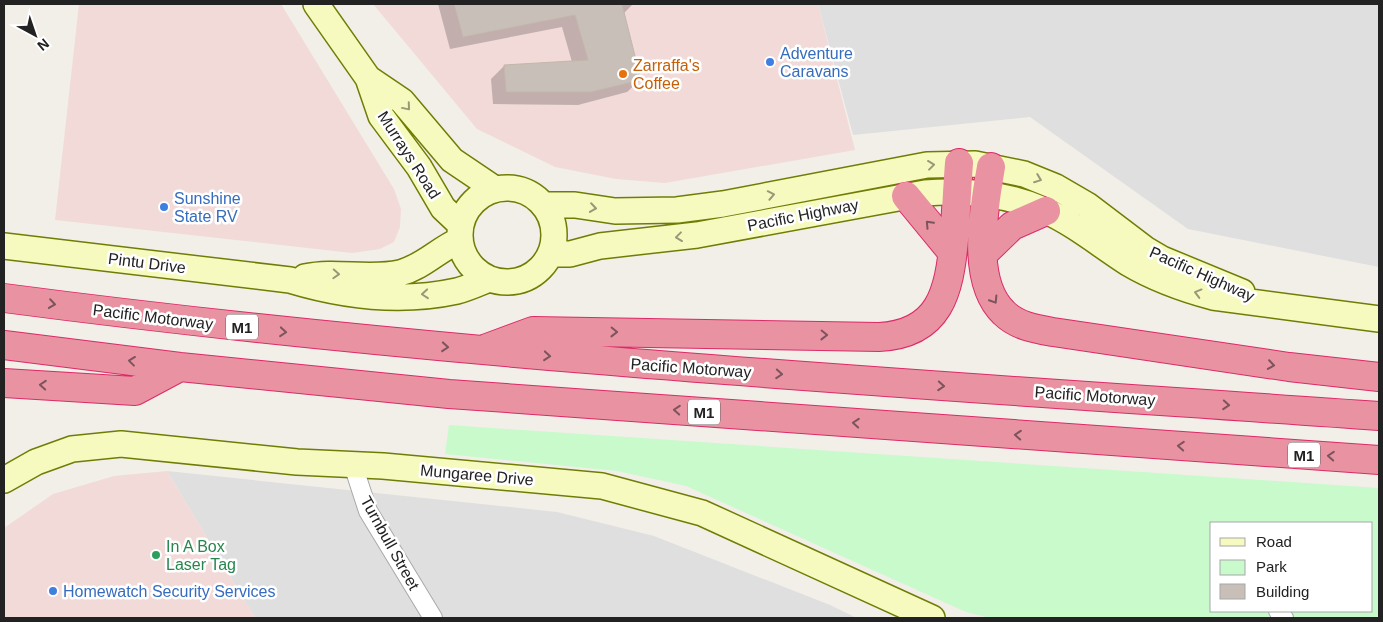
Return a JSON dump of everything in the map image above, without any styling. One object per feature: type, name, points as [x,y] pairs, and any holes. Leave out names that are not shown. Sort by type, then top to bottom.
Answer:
[{"type":"highway","points":[[481,351],[533,331],[879,336],[900,334],[924,323],[942,302],[948,283],[952,252],[959,164]]},
{"type":"highway","points":[[991,166],[986,194],[983,254],[984,277],[996,305],[1010,318],[1034,329],[1279,366],[1379,377]]},
{"type":"highway","points":[[906,196],[952,252]]},
{"type":"highway","points":[[983,254],[1012,226],[1046,211]]},
{"type":"highway","name":"Pacific Motorway","points":[[4,298],[268,330],[481,351],[689,368],[1379,416]]},
{"type":"highway","name":"M1","points":[[4,345],[180,367],[449,394],[1379,460]]},
{"type":"highway","points":[[4,382],[135,391],[180,367]]},
{"type":"street","name":"Murrays Road","points":[[316,4],[368,78],[381,116],[419,167],[443,208],[460,232]]},
{"type":"street","name":"Murrays Road","points":[[368,78],[402,101],[452,160],[495,189]]},
{"type":"street","name":"Pacific Highway","points":[[545,205],[575,205],[615,211],[677,210],[723,204],[926,165],[959,164],[991,166],[1024,174],[1056,187],[1087,205],[1145,249],[1263,302]]},
{"type":"street","points":[[509,187],[522,189],[535,196],[545,205],[551,216],[554,229],[551,254],[542,266],[525,278],[504,282],[490,279],[469,264],[460,232],[473,202],[483,194],[495,189],[509,187]]},
{"type":"street","name":"Pacific Highway","points":[[551,254],[570,254],[600,246],[704,234],[906,196],[957,192],[986,194],[1019,201],[1046,211],[1070,224],[1128,262],[1168,283],[1213,297],[1263,302]]},
{"type":"street","name":"Pintu Drive","points":[[290,280],[322,273],[382,275],[402,272],[420,264],[460,232]]},
{"type":"street","name":"Pintu Drive","points":[[4,246],[290,280],[321,290],[386,297],[457,291],[490,279]]},
{"type":"street","points":[[1263,302],[1379,319]]},
{"type":"street","name":"Mungaree Drive","points":[[4,480],[24,468],[61,452],[84,446],[108,444],[142,445],[297,462],[602,486],[702,513],[932,618]]},
{"type":"street","name":"Turnbull Street","points":[[353,465],[368,511],[433,618]]},
{"type":"shaded area","points":[[79,4],[281,4],[394,189],[401,209],[400,227],[394,242],[380,249],[352,253],[55,220]]},
{"type":"shaded area","points":[[373,4],[818,4],[855,150],[665,183],[616,179],[555,167],[477,129]]},
{"type":"shaded area","points":[[818,4],[1379,4],[1379,267],[1188,229],[1030,117],[853,135]]},
{"type":"shaded area","points":[[167,471],[557,512],[654,536],[830,605],[857,618],[255,618]]},
{"type":"shaded area","points":[[167,471],[255,618],[4,618],[4,528],[53,494],[114,476]]},
{"type":"green space","points":[[449,425],[1379,488],[1379,616],[1373,618],[990,618],[966,612],[686,486],[617,471],[445,454]]},
{"type":"building","points":[[454,4],[622,4],[641,80],[591,92],[506,92],[504,65],[588,60],[575,15],[463,37]]},
{"type":"place","name":"Adventure Caravans","points":[[770,62]]},
{"type":"place","name":"Zarraffa's Coffee","points":[[623,74]]},
{"type":"place","name":"Sunshine State RV","points":[[164,207]]},
{"type":"place","name":"In A Box Laser Tag","points":[[156,555]]},
{"type":"place","name":"Homewatch Security Services","points":[[53,591]]}]
